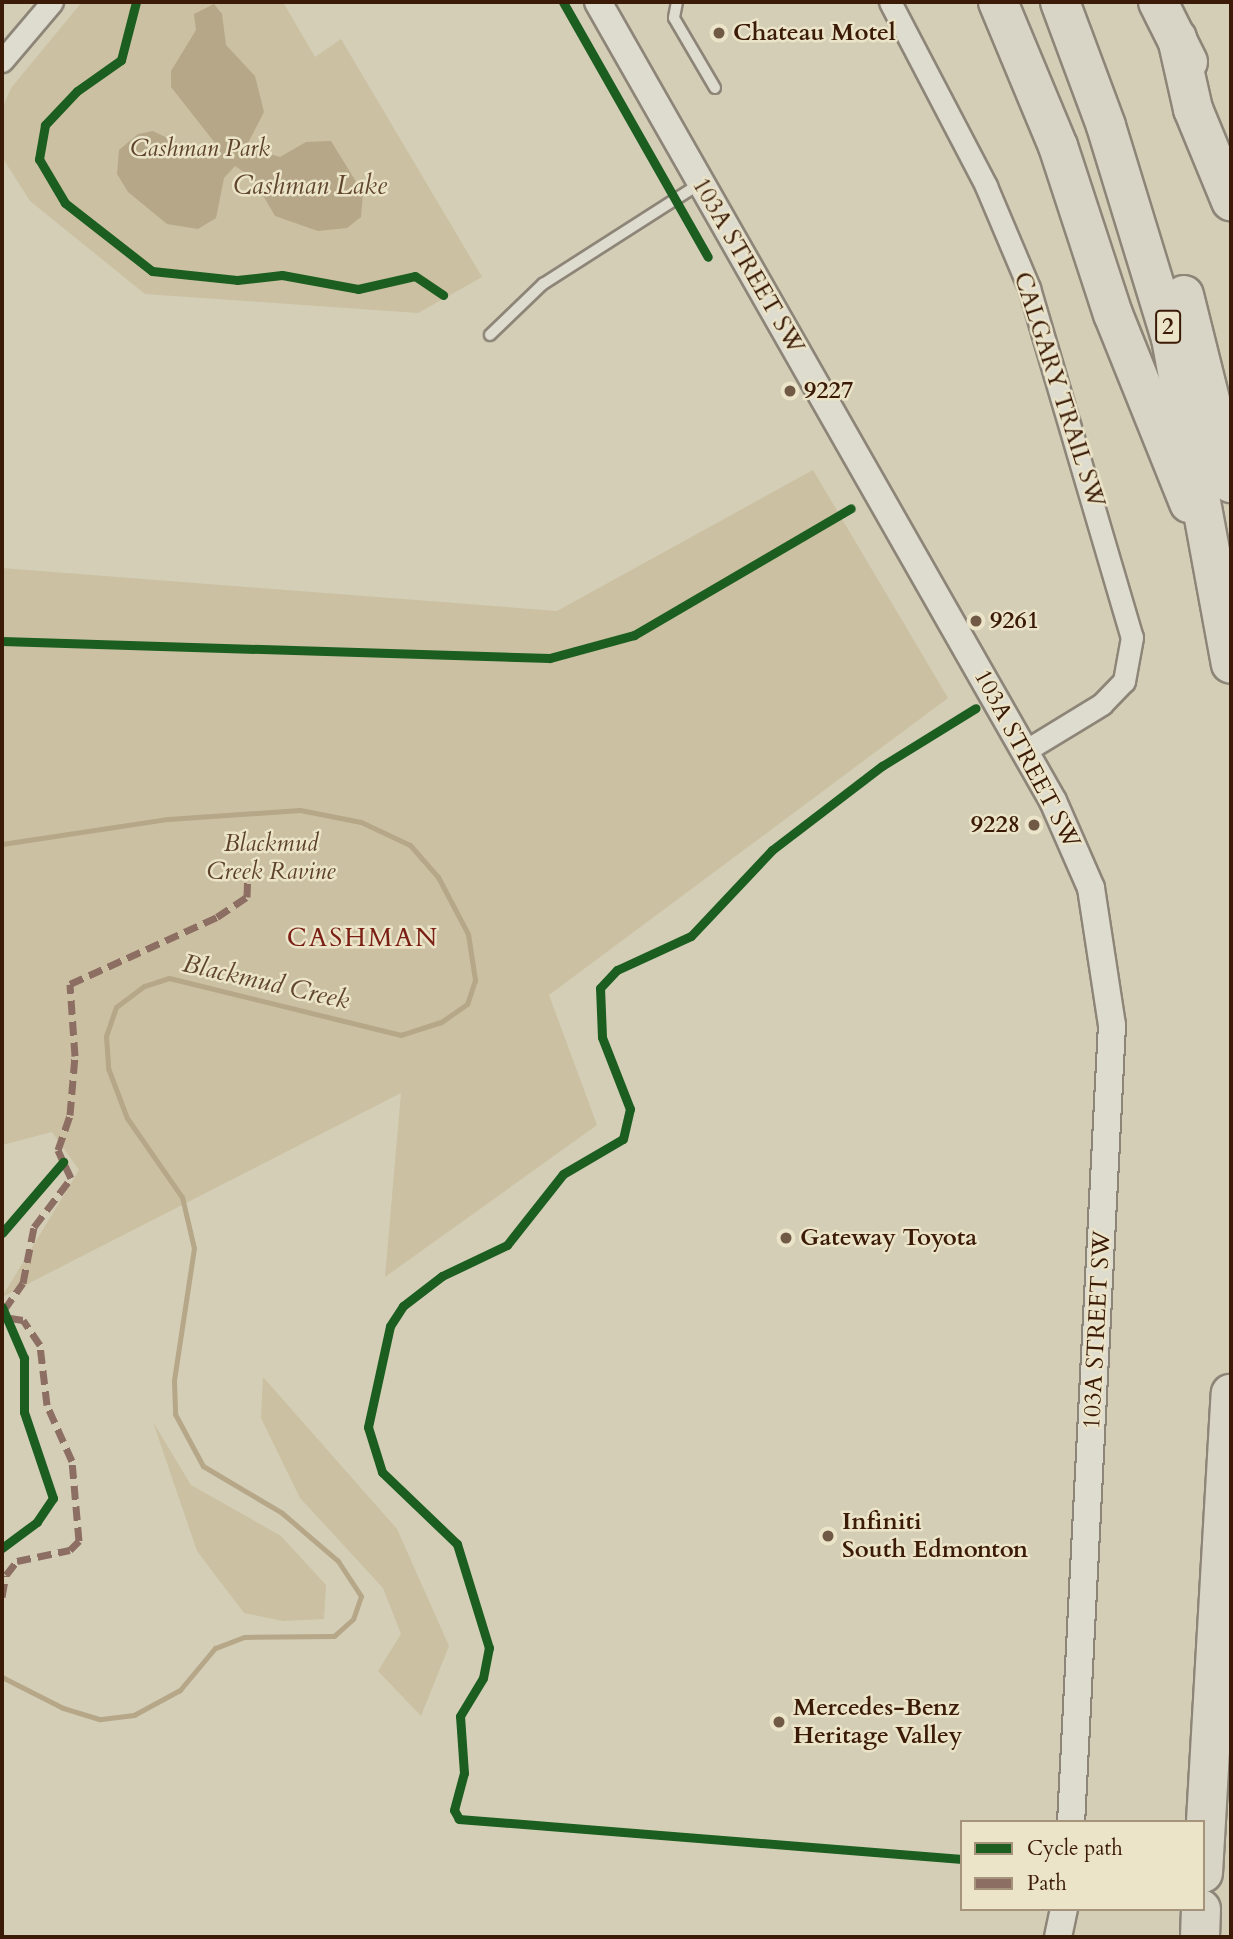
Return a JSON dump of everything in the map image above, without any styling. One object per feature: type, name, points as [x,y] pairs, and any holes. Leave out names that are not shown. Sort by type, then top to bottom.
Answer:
[{"type":"highway","points":[[998,2],[1219,578]]},
{"type":"highway","name":"2","points":[[1060,2],[1106,126],[1171,338],[1219,578],[1231,664]]},
{"type":"highway","points":[[1073,2],[1143,170],[1195,328],[1231,483]]},
{"type":"highway","points":[[1158,2],[1231,152]]},
{"type":"highway","points":[[1177,38],[1193,109],[1231,201]]},
{"type":"highway","points":[[1205,1839],[1231,1394]]},
{"type":"highway","points":[[1200,1937],[1201,1911]]},
{"type":"street","points":[[2,61],[52,2]]},
{"type":"street","name":"103A STREET SW","points":[[598,2],[1066,823],[1091,888],[1111,1012],[1071,1820]]},
{"type":"street","name":"CALGARY TRAIL SW","points":[[890,2],[986,186],[1029,288],[1132,637],[1124,681],[1102,704],[1025,751]]},
{"type":"street","points":[[1058,1937],[1064,1911]]},
{"type":"lane","points":[[677,2],[674,18],[715,88]]},
{"type":"lane","points":[[490,335],[543,284],[701,183]]},
{"type":"green space","name":"Cashman Park","points":[[82,2],[283,2],[315,57],[341,39],[482,277],[418,313],[145,294],[30,201],[2,157],[2,109],[11,88]]},
{"type":"green space","name":"Blackmud Creek Ravine","points":[[813,470],[948,698],[549,995],[597,1125],[385,1277],[401,1093],[2,1297],[79,1170],[52,1132],[2,1145],[2,568],[557,611]]},
{"type":"green space","points":[[263,1377],[397,1529],[449,1646],[421,1716],[378,1671],[401,1634],[383,1588],[300,1498],[261,1418]]},
{"type":"green space","points":[[153,1422],[191,1485],[281,1536],[326,1585],[324,1619],[283,1621],[244,1613],[197,1551]]},
{"type":"water","name":"Cashman Lake","points":[[214,4],[222,14],[226,45],[255,76],[264,112],[246,147],[280,157],[306,142],[331,141],[363,193],[361,217],[347,228],[318,231],[275,216],[253,178],[235,166],[224,178],[216,218],[198,229],[167,224],[128,192],[117,174],[119,150],[138,134],[153,131],[202,155],[215,143],[171,87],[171,71],[196,30],[194,14]]},
{"type":"waterway","name":"Blackmud Creek","points":[[2,844],[168,819],[300,810],[361,822],[410,845],[438,877],[468,934],[475,980],[467,1004],[441,1022],[401,1035],[169,978],[144,986],[116,1007],[106,1036],[108,1068],[127,1118],[182,1197],[194,1248],[174,1381],[175,1414],[203,1466],[282,1513],[338,1561],[361,1596],[353,1619],[334,1636],[244,1637],[215,1648],[180,1690],[134,1715],[99,1719],[63,1708],[2,1677]]},
{"type":"marked path","points":[[4,1310],[23,1283],[34,1227],[71,1178],[58,1150],[70,1115],[75,1056],[70,984],[217,917],[247,897],[248,870]]},
{"type":"marked path","points":[[2,1597],[6,1575],[17,1561],[70,1550],[79,1541],[72,1461],[47,1405],[40,1345],[23,1320],[10,1318]]},
{"type":"cycle path","points":[[136,2],[121,60],[77,91],[45,125],[39,159],[65,203],[152,271],[237,280],[282,275],[358,289],[415,276],[443,295]]},
{"type":"cycle path","points":[[563,2],[708,257]]},
{"type":"cycle path","points":[[2,641],[550,658],[634,635],[851,508]]},
{"type":"cycle path","points":[[960,1859],[459,1819],[454,1810],[464,1773],[460,1716],[483,1678],[489,1648],[457,1544],[382,1472],[368,1427],[390,1326],[403,1306],[442,1276],[507,1245],[563,1174],[623,1139],[630,1109],[602,1037],[600,988],[617,970],[691,936],[772,850],[882,766],[976,708]]},
{"type":"cycle path","points":[[2,1233],[63,1162]]},
{"type":"cycle path","points":[[2,1307],[24,1358],[24,1412],[53,1498],[37,1522],[2,1548]]},
{"type":"place","name":"Chateau Motel","points":[[719,33]]},
{"type":"place","name":"9227","points":[[790,391]]},
{"type":"place","name":"9261","points":[[976,621]]},
{"type":"place","name":"9228","points":[[1034,825]]},
{"type":"place","name":"Gateway Toyota","points":[[786,1238]]},
{"type":"place","name":"Infiniti South Edmonton","points":[[828,1536]]},
{"type":"place","name":"Mercedes-Benz Heritage Valley","points":[[779,1722]]},
{"type":"district","name":"CASHMAN","points":[[363,938]]}]
